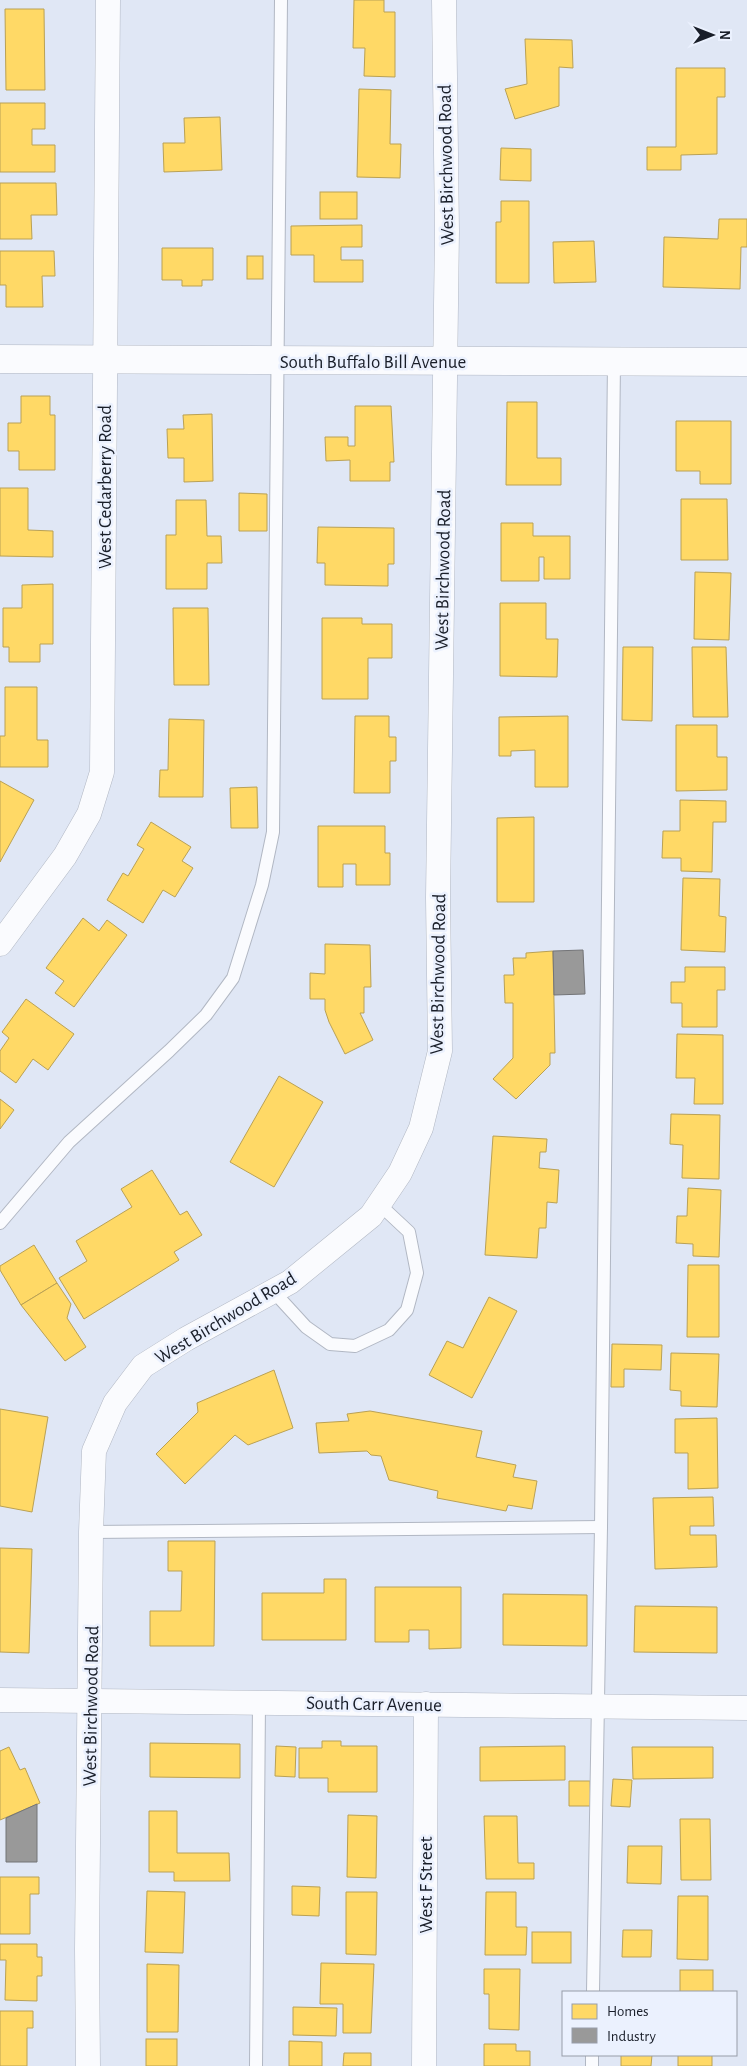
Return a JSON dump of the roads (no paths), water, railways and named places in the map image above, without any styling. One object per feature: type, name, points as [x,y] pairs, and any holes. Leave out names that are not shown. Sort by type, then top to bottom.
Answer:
[{"type":"main road","name":"South Buffalo Bill Avenue","points":[[0,359],[747,362]]},
{"type":"street","name":"West Cedarberry Road","points":[[0,944],[64,856],[84,823],[89,814],[102,772],[108,0]]},
{"type":"street","name":"West Birchwood Road","points":[[88,2066],[91,1532],[94,1451],[115,1403],[142,1366],[186,1339],[290,1282],[371,1216],[400,1173],[421,1128],[440,1051],[438,898],[446,231],[444,0]]},
{"type":"street","name":"South Carr Avenue","points":[[0,1700],[747,1708]]},
{"type":"street","name":"West F Street","points":[[424,2066],[426,1704]]},
{"type":"lane","points":[[0,1223],[69,1142],[169,1051],[206,1014],[233,978],[262,885],[273,832],[276,360],[281,0]]},
{"type":"lane","points":[[593,1991],[601,1527],[614,362]]},
{"type":"lane","points":[[273,1292],[306,1327],[330,1344],[355,1346],[389,1330],[407,1310],[417,1273],[409,1232],[379,1204]]},
{"type":"lane","points":[[91,1532],[601,1527]]},
{"type":"lane","points":[[256,2066],[259,1702]]}]
